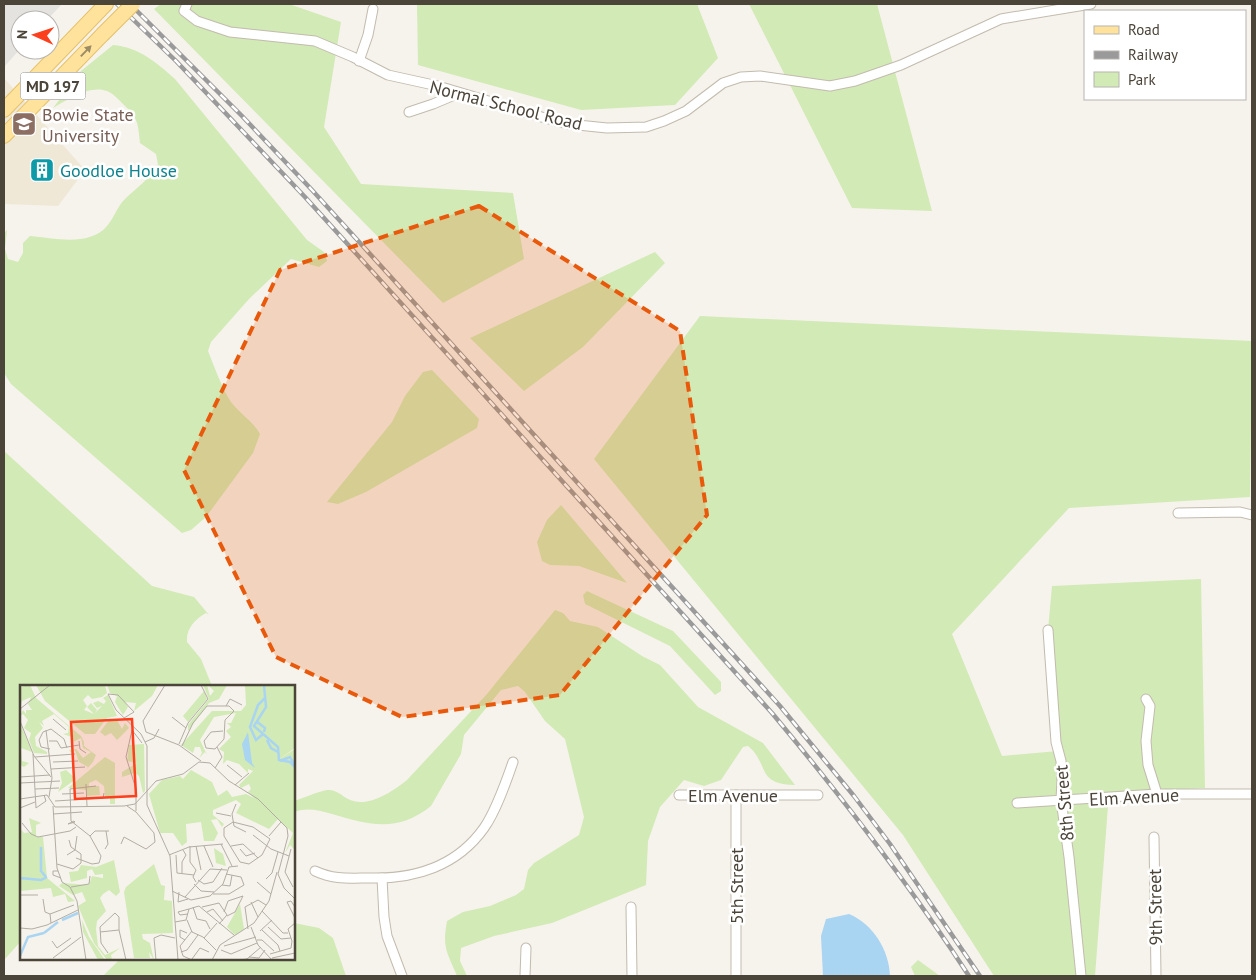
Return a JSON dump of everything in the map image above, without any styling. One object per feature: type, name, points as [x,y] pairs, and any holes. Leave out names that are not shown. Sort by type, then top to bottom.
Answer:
[{"type":"main road","name":"MD 197","points":[[4,110],[106,4]]},
{"type":"main road","name":"MD 197","points":[[4,136],[133,4]]},
{"type":"street","name":"Normal School Road","points":[[187,4],[184,11],[197,21],[210,26],[238,33],[315,40],[348,54],[388,75],[459,92],[521,112],[568,124],[607,128],[646,127],[664,122],[686,111],[723,83],[741,77],[760,76],[830,86],[855,81],[901,65],[1002,19],[1091,4]]},
{"type":"street","points":[[359,61],[368,35],[373,9]]},
{"type":"street","points":[[409,112],[459,92]]},
{"type":"street","points":[[1178,513],[1240,512],[1252,514]]},
{"type":"street","name":"8th Street","points":[[1048,630],[1056,742],[1061,761],[1061,800],[1068,848],[1081,976]]},
{"type":"street","points":[[1146,698],[1150,706],[1146,741],[1148,766],[1157,794]]},
{"type":"street","points":[[315,871],[328,877],[382,878],[424,872],[444,864],[462,852],[485,827],[514,762]]},
{"type":"street","name":"Elm Avenue","points":[[1017,803],[1157,794],[1252,794]]},
{"type":"street","name":"Elm Avenue","points":[[679,795],[818,795]]},
{"type":"street","name":"5th Street","points":[[736,795],[736,976]]},
{"type":"street","name":"9th Street","points":[[1154,837],[1156,976]]},
{"type":"street","points":[[382,878],[387,936],[402,976]]},
{"type":"street","points":[[631,907],[632,976]]},
{"type":"street","points":[[525,976],[526,948]]},
{"type":"highlighted area","points":[[479,206],[680,331],[707,515],[560,695],[402,717],[276,657],[184,470],[280,270]]},
{"type":"shaded area","points":[[4,4],[62,4],[56,10],[10,10],[10,60],[4,67]]},
{"type":"shaded area","name":"Bowie State University","points":[[4,78],[85,170],[58,206],[4,204]]},
{"type":"green space","points":[[161,4],[289,4],[341,22],[324,127],[361,184],[513,193],[524,259],[443,303],[154,9]]},
{"type":"green space","points":[[417,4],[697,4],[718,58],[675,105],[581,110],[418,65]]},
{"type":"green space","points":[[749,4],[877,4],[932,211],[852,208]]},
{"type":"green space","points":[[113,45],[139,52],[175,79],[307,240],[324,252],[327,261],[319,267],[291,259],[249,299],[211,342],[208,351],[227,396],[260,434],[253,453],[206,517],[191,530],[182,533],[11,384],[4,373],[4,233],[7,230],[5,249],[8,259],[18,262],[23,253],[23,243],[30,236],[71,240],[91,237],[100,233],[112,220],[122,203],[147,179],[158,164],[156,154],[140,143],[138,125],[134,117],[109,92],[90,90],[83,92],[53,108],[81,71]]},
{"type":"green space","points":[[655,252],[665,263],[583,347],[524,391],[470,338]]},
{"type":"green space","points":[[700,316],[1252,341],[1250,497],[1069,508],[952,634],[1002,756],[1058,751],[1048,630],[1052,586],[1201,579],[1205,788],[1109,793],[1095,976],[994,976],[903,835],[594,459]]},
{"type":"green space","points":[[432,370],[479,419],[477,428],[366,492],[338,504],[327,502],[392,422],[405,396],[423,372]]},
{"type":"green space","points":[[4,451],[152,586],[194,597],[209,615],[206,613],[192,625],[188,633],[187,642],[201,659],[212,685],[20,685],[20,942],[4,960]]},
{"type":"green space","points":[[561,505],[627,583],[579,566],[550,565],[542,561],[537,542],[547,520]]},
{"type":"green space","points":[[587,591],[673,631],[721,682],[721,691],[715,695],[670,646],[585,604],[583,595]]},
{"type":"green space","points":[[555,610],[563,613],[570,621],[598,627],[642,656],[660,665],[698,707],[763,743],[795,785],[782,784],[768,777],[755,753],[748,746],[743,747],[721,780],[704,786],[684,780],[660,807],[648,841],[646,885],[552,923],[494,936],[461,948],[460,961],[467,976],[457,976],[445,944],[447,921],[463,912],[490,906],[516,895],[524,889],[528,870],[534,863],[579,835],[584,817],[565,739],[545,721],[525,692],[518,686],[501,690],[464,735],[461,754],[431,806],[419,815],[395,823],[371,823],[317,810],[308,809],[295,812],[295,801],[327,790],[336,791],[355,802],[371,801],[387,794],[407,780],[487,694]]},
{"type":"green space","points":[[295,923],[319,928],[333,938],[346,976],[103,976],[119,960],[295,960]]},
{"type":"green space","points":[[918,960],[940,976],[915,976],[911,967]]},
{"type":"water","points":[[849,914],[865,924],[878,939],[887,957],[890,976],[823,976],[821,936],[826,919]]},
{"type":"railway","points":[[117,4],[176,61],[305,197],[772,713],[874,842],[923,908],[969,976]]},
{"type":"railway","points":[[130,4],[242,116],[312,190],[780,706],[854,796],[890,844],[980,976]]},
{"type":"place","name":"Bowie State University","points":[[24,124]]},
{"type":"place","name":"Goodloe House","points":[[42,170]]}]
